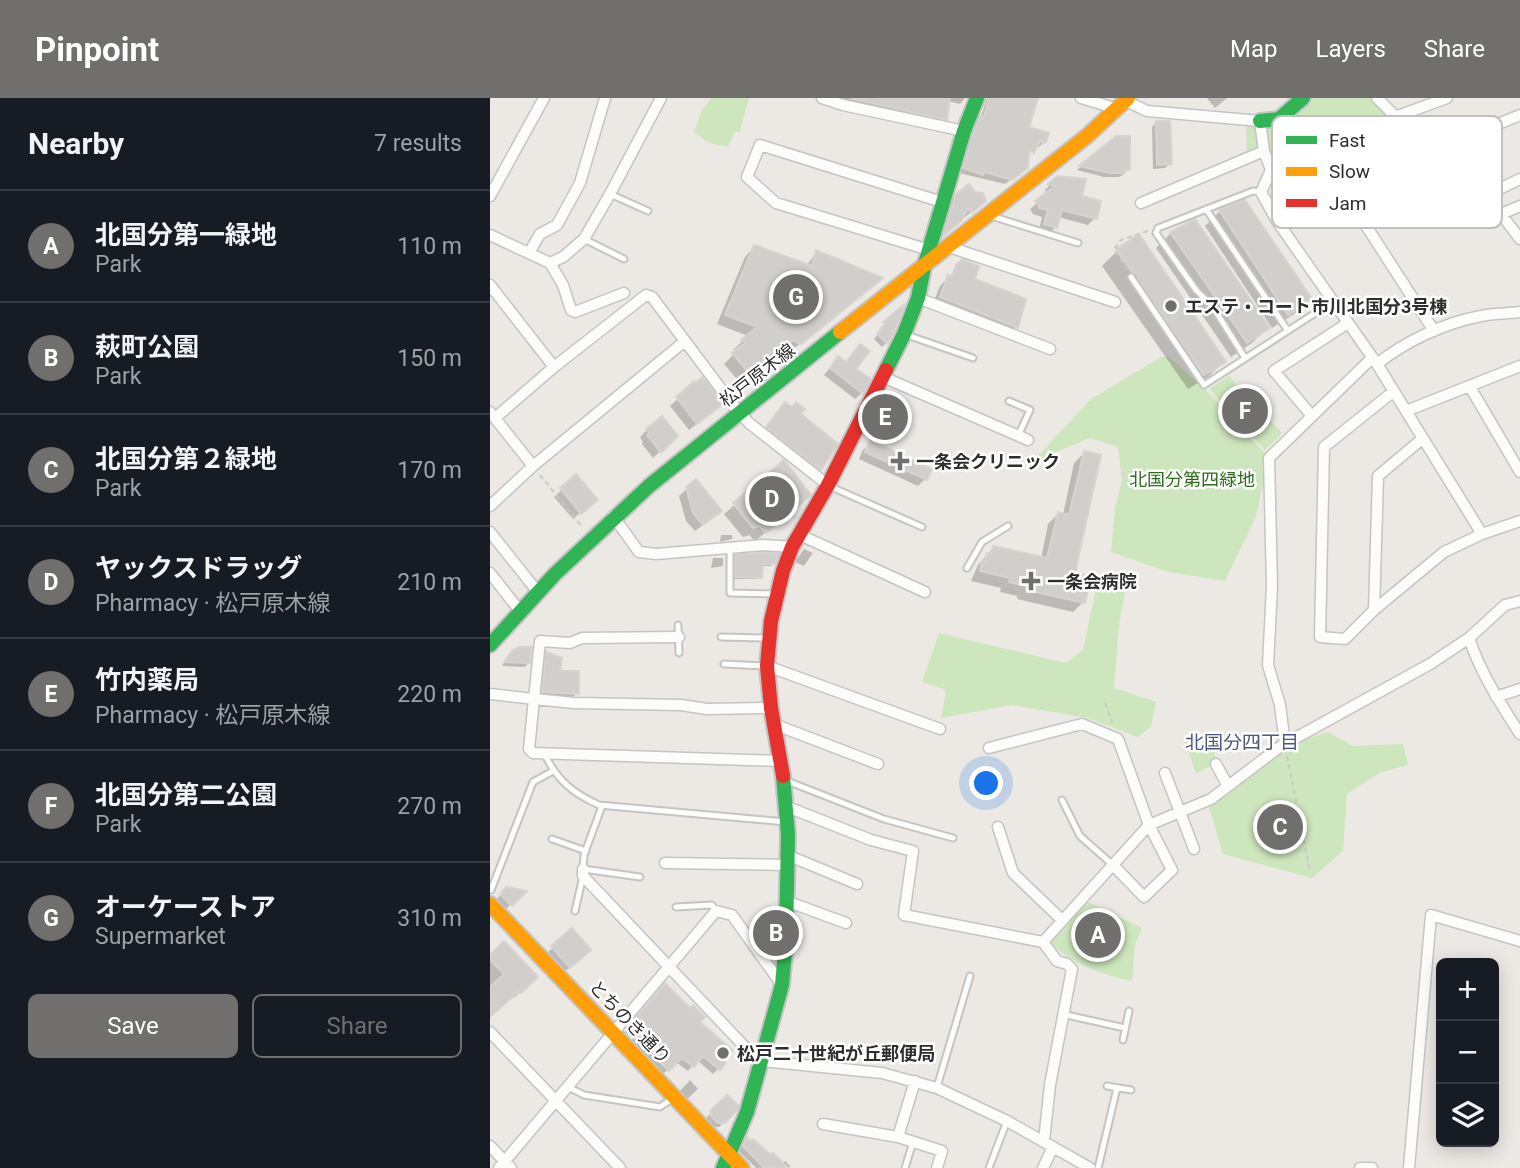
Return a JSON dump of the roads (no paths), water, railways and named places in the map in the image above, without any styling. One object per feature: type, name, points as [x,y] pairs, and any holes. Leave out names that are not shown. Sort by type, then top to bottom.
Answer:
[{"type":"street","points":[[490,196],[544,98]]},
{"type":"street","points":[[529,253],[540,234],[557,225],[580,183],[605,98]]},
{"type":"street","points":[[550,263],[563,257],[584,239],[611,194],[661,98]]},
{"type":"street","points":[[822,98],[843,106],[964,131]]},
{"type":"street","points":[[726,1161],[747,1112],[782,985],[787,822],[782,761],[767,666],[769,638],[783,571],[904,334],[918,298],[942,202],[977,98]]},
{"type":"street","points":[[1081,98],[1124,102],[1147,111],[1260,121],[1272,119]]},
{"type":"street","points":[[1281,116],[1303,98]]},
{"type":"street","points":[[1377,98],[1394,116],[1447,98]]},
{"type":"street","name":"松戸原木線","points":[[490,645],[537,591],[613,516],[949,247],[1124,102]]},
{"type":"street","points":[[1502,122],[1520,115]]},
{"type":"street","points":[[1260,121],[1264,151],[1271,170],[1261,192],[1272,212]]},
{"type":"street","points":[[929,250],[776,203],[747,177],[760,145],[942,202]]},
{"type":"street","points":[[1141,202],[1264,151]]},
{"type":"street","points":[[1502,188],[1520,179]]},
{"type":"street","points":[[1502,214],[1520,206]]},
{"type":"street","points":[[1502,215],[1520,239]]},
{"type":"street","points":[[1282,228],[1394,391],[1482,534]]},
{"type":"street","points":[[1368,228],[1434,331]]},
{"type":"street","points":[[490,235],[550,263],[571,310],[575,312],[624,293]]},
{"type":"street","points":[[949,247],[1115,302]]},
{"type":"street","points":[[490,285],[554,367]]},
{"type":"street","points":[[533,466],[493,415],[646,295],[652,297],[749,423],[828,485]]},
{"type":"street","points":[[918,298],[1050,349]]},
{"type":"street","points":[[1285,744],[1280,705],[1268,665],[1272,589],[1269,458],[1374,361],[1398,347],[1434,331],[1481,316],[1520,313]]},
{"type":"street","points":[[1312,416],[1274,372],[1348,323]]},
{"type":"street","points":[[490,506],[533,466],[685,341]]},
{"type":"street","points":[[1406,411],[1520,366]]},
{"type":"street","points":[[883,377],[1028,440]]},
{"type":"street","points":[[1470,387],[1520,472]]},
{"type":"street","points":[[1394,391],[1324,447],[1320,637],[1345,639],[1374,610],[1444,552],[1482,534],[1520,521]]},
{"type":"street","points":[[1374,610],[1378,476],[1422,439]]},
{"type":"street","points":[[613,516],[639,552],[656,554],[796,541],[925,592]]},
{"type":"street","points":[[490,532],[537,591]]},
{"type":"street","points":[[490,573],[520,611]]},
{"type":"street","points":[[1043,942],[1149,825],[1211,799],[1285,744],[1430,664],[1469,638],[1506,605],[1520,601]]},
{"type":"street","points":[[679,637],[582,638],[570,643],[540,641],[529,749],[533,753],[544,754],[782,761]]},
{"type":"street","points":[[1469,638],[1474,654],[1496,697],[1520,734]]},
{"type":"street","points":[[767,666],[940,729]]},
{"type":"street","points":[[1496,697],[1520,689]]},
{"type":"street","points":[[490,694],[574,703],[681,705],[707,709],[772,708]]},
{"type":"street","points":[[989,748],[1082,724],[1118,739],[1149,825],[1172,870],[1144,897],[1113,865]]},
{"type":"street","points":[[776,725],[878,764]]},
{"type":"street","points":[[1216,764],[1228,786]]},
{"type":"street","points":[[1166,773],[1194,849]]},
{"type":"street","points":[[785,806],[871,840],[913,852],[904,915],[1043,942],[1057,961],[1072,969],[1050,1085],[1048,1144],[1043,1168]]},
{"type":"street","points":[[998,827],[1013,873],[1062,920]]},
{"type":"street","points":[[665,863],[787,860],[858,884]]},
{"type":"street","points":[[583,872],[668,967],[762,1062],[882,1073],[937,1088],[1007,1121],[1090,1168]]},
{"type":"street","points":[[786,901],[846,923]]},
{"type":"street","name":"とちのき通り","points":[[490,904],[675,1097],[726,1161],[742,1168]]},
{"type":"street","points":[[490,1146],[505,1166],[566,1086],[716,911],[732,915],[782,985]]},
{"type":"street","points":[[1409,1168],[1431,915],[1520,941]]},
{"type":"street","points":[[490,1031],[620,1168]]},
{"type":"street","points":[[898,1137],[915,1082]]},
{"type":"street","points":[[823,1124],[898,1137],[942,1151],[937,1168]]},
{"type":"street","points":[[1360,1168],[1373,1168]]},
{"type":"lane","points":[[1245,358],[1213,307],[1196,290],[1156,233],[1157,228],[1253,191],[1261,192]]},
{"type":"lane","points":[[611,194],[648,211]]},
{"type":"lane","points":[[1206,209],[1288,331]]},
{"type":"lane","points":[[987,215],[1078,243]]},
{"type":"lane","points":[[584,239],[624,259]]},
{"type":"lane","points":[[1131,277],[1204,385],[1320,310],[1332,299]]},
{"type":"lane","points":[[904,334],[973,358]]},
{"type":"lane","points":[[1009,401],[1030,410],[1018,436]]},
{"type":"lane","points":[[828,485],[922,527]]},
{"type":"lane","points":[[967,568],[982,542],[1008,526]]},
{"type":"lane","points":[[730,548],[730,593],[778,594]]},
{"type":"lane","points":[[678,625],[679,653]]},
{"type":"lane","points":[[721,637],[769,638]]},
{"type":"lane","points":[[724,664],[767,666]]},
{"type":"lane","points":[[544,754],[564,785],[580,797],[602,806],[787,822]]},
{"type":"lane","points":[[491,891],[533,782],[553,771]]},
{"type":"lane","points":[[783,780],[884,819],[953,838]]},
{"type":"lane","points":[[1062,800],[1080,836],[1113,865]]},
{"type":"lane","points":[[575,911],[586,851],[602,806]]},
{"type":"lane","points":[[552,839],[586,851]]},
{"type":"lane","points":[[583,872],[640,877]]},
{"type":"lane","points":[[676,907],[712,905],[716,911]]},
{"type":"lane","points":[[937,1088],[970,976]]},
{"type":"lane","points":[[1123,1040],[1129,1011]]},
{"type":"lane","points":[[1062,1014],[1125,1028]]},
{"type":"lane","points":[[566,1086],[584,1095],[660,1107],[675,1097]]},
{"type":"lane","points":[[1107,1086],[1130,1090]]},
{"type":"lane","points":[[1098,1168],[1118,1088]]},
{"type":"lane","points":[[989,1168],[1007,1121]]},
{"type":"lane","points":[[905,1168],[913,1142]]},
{"type":"place","name":"オーケーストア","points":[[796,297]]},
{"type":"place","name":"エステ・コート市川北国分3号棟","points":[[1171,306]]},
{"type":"place","name":"北国分第二公園","points":[[1245,411]]},
{"type":"place","name":"竹内薬局","points":[[885,417]]},
{"type":"place","name":"一条会クリニック","points":[[900,461]]},
{"type":"place","name":"ヤックスドラッグ","points":[[772,499]]},
{"type":"place","name":"一条会病院","points":[[1031,581]]},
{"type":"place","name":"北国分第２緑地","points":[[1280,827]]},
{"type":"place","name":"萩町公園","points":[[776,933]]},
{"type":"place","name":"北国分第一緑地","points":[[1098,935]]},
{"type":"place","name":"松戸二十世紀が丘郵便局","points":[[723,1053]]},
{"type":"district","name":"北国分四丁目","points":[[1242,742]]},
{"type":"park label","name":"北国分第四緑地","points":[[1192,479]]}]
